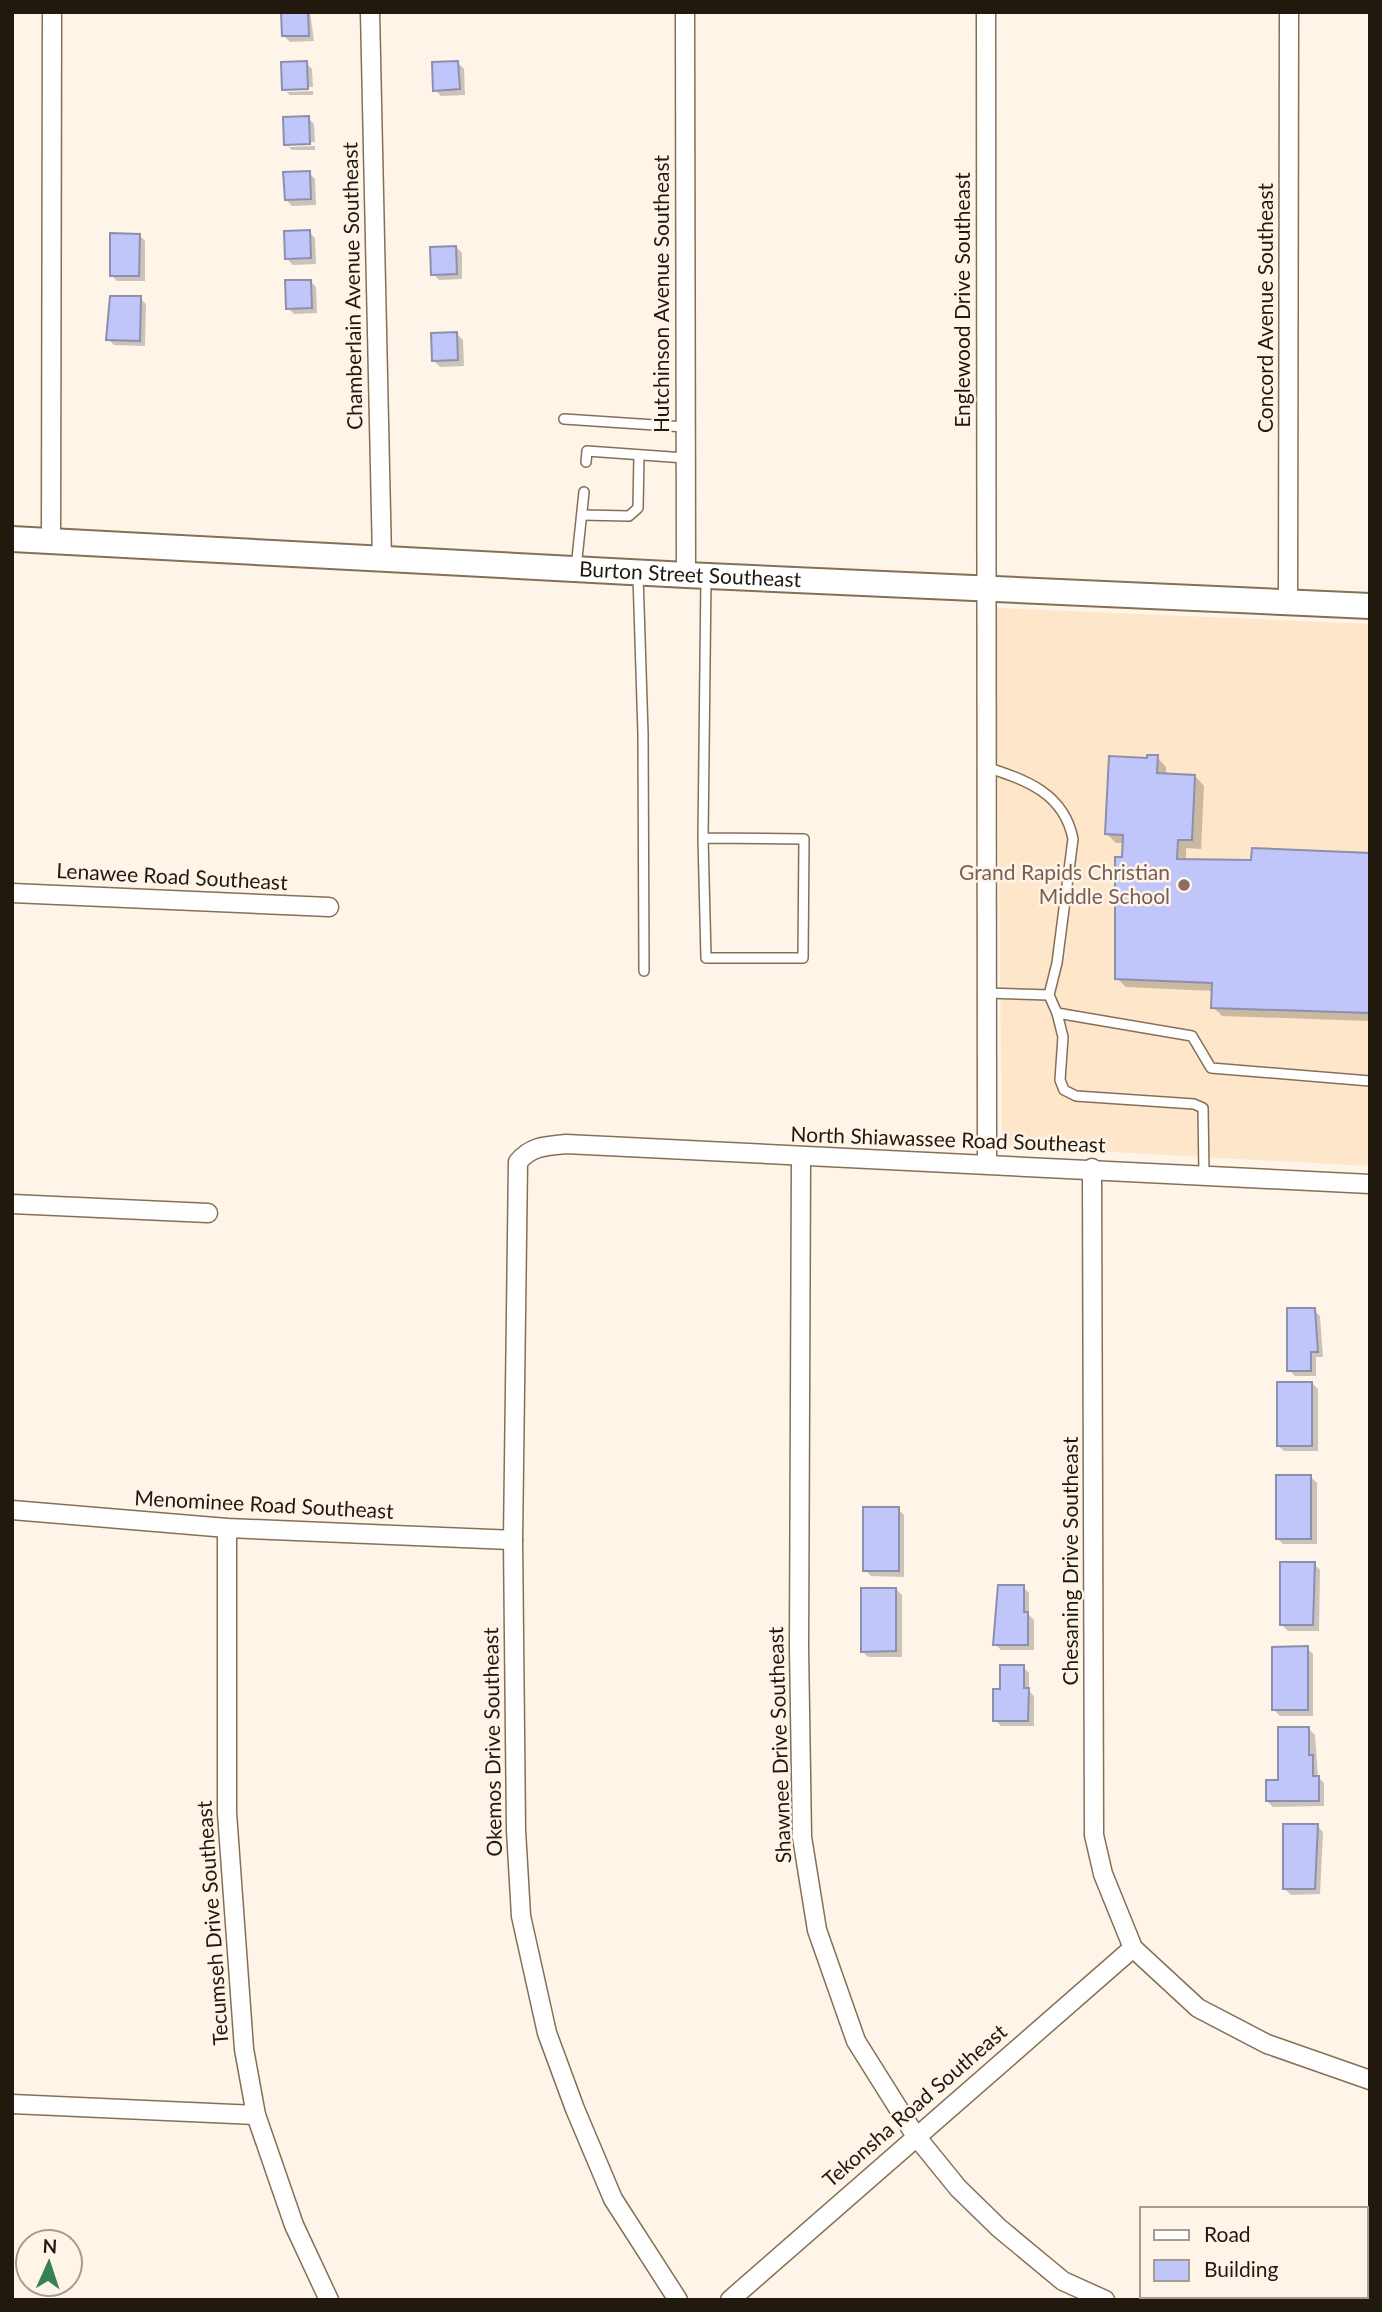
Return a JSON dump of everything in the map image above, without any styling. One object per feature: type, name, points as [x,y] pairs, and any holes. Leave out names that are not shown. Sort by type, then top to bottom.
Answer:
[{"type":"main road","name":"Burton Street Southeast","points":[[12,539],[638,573],[1370,606]]},
{"type":"street","points":[[51,541],[52,12]]},
{"type":"street","name":"Chamberlain Avenue Southeast","points":[[370,12],[382,559]]},
{"type":"street","name":"Hutchinson Avenue Southeast","points":[[685,12],[685,458],[696,575]]},
{"type":"street","name":"Englewood Drive Southeast","points":[[986,12],[986,588]]},
{"type":"street","name":"Concord Avenue Southeast","points":[[1288,603],[1289,12]]},
{"type":"street","points":[[986,588],[986,1164]]},
{"type":"street","name":"Lenawee Road Southeast","points":[[12,893],[329,907]]},
{"type":"street","name":"North Shiawassee Road Southeast","points":[[526,1152],[540,1146],[566,1144],[801,1158],[1092,1168],[1370,1184]]},
{"type":"street","name":"Okemos Drive Southeast","points":[[526,1152],[518,1162],[516,1180],[513,1540],[516,1830],[521,1916],[548,2033],[575,2109],[614,2199],[678,2300]]},
{"type":"street","name":"Shawnee Drive Southeast","points":[[801,1158],[799,1648],[802,1838],[817,1930],[856,2041],[915,2135],[958,2188],[999,2228],[1063,2281],[1105,2300]]},
{"type":"street","name":"Chesaning Drive Southeast","points":[[1092,1168],[1094,1835],[1103,1874],[1133,1948]]},
{"type":"street","points":[[12,1204],[208,1213]]},
{"type":"street","name":"Menominee Road Southeast","points":[[12,1510],[227,1528],[513,1540]]},
{"type":"street","name":"Tecumseh Drive Southeast","points":[[227,1528],[227,1813],[244,2049],[256,2116],[294,2225],[328,2299]]},
{"type":"street","points":[[1133,1948],[1198,2008],[1267,2044],[1370,2080]]},
{"type":"street","name":"Tekonsha Road Southeast","points":[[730,2300],[915,2135],[1133,1948]]},
{"type":"street","points":[[12,2104],[256,2116]]},
{"type":"lane","points":[[564,419],[685,427]]},
{"type":"lane","points":[[586,462],[587,451],[685,458]]},
{"type":"lane","points":[[582,515],[629,516],[638,508],[639,454]]},
{"type":"lane","points":[[576,569],[584,492]]},
{"type":"lane","points":[[638,573],[644,971]]},
{"type":"lane","points":[[696,575],[706,958],[803,958],[804,838],[703,838]]},
{"type":"lane","points":[[986,767],[1026,780],[1049,795],[1064,813],[1070,826],[1073,839],[1049,995],[1063,1037],[1060,1080],[1064,1090],[1076,1096],[1194,1104],[1203,1108],[1204,1174]]},
{"type":"lane","points":[[986,993],[1049,995]]},
{"type":"lane","points":[[1057,1013],[1192,1036],[1211,1068],[1370,1082]]},
{"type":"shaded area","name":"Grand Rapids Christian Middle School","points":[[996,608],[1370,624],[1370,1166],[1002,1146]]},
{"type":"building","points":[[281,12],[308,12],[309,36],[282,36]]},
{"type":"building","points":[[307,61],[308,89],[282,90],[281,62]]},
{"type":"building","points":[[458,61],[460,89],[433,91],[432,62]]},
{"type":"building","points":[[309,116],[310,144],[284,145],[283,117]]},
{"type":"building","points":[[310,171],[311,199],[285,200],[283,172]]},
{"type":"building","points":[[310,230],[311,258],[285,259],[284,231]]},
{"type":"building","points":[[110,233],[140,234],[139,276],[110,276]]},
{"type":"building","points":[[456,246],[457,274],[431,275],[430,247]]},
{"type":"building","points":[[285,280],[311,280],[312,308],[286,309]]},
{"type":"building","points":[[110,296],[141,296],[140,341],[106,340]]},
{"type":"building","points":[[457,332],[458,360],[432,361],[431,333]]},
{"type":"building","points":[[1147,755],[1158,755],[1157,773],[1195,775],[1192,840],[1178,840],[1177,859],[1251,860],[1252,848],[1370,853],[1370,1013],[1211,1008],[1212,983],[1115,979],[1115,857],[1122,857],[1123,835],[1105,834],[1109,756],[1147,758]]},
{"type":"building","points":[[1287,1308],[1315,1308],[1318,1352],[1311,1352],[1311,1371],[1287,1371]]},
{"type":"building","points":[[1277,1382],[1312,1382],[1312,1446],[1277,1446]]},
{"type":"building","points":[[1276,1475],[1311,1475],[1311,1539],[1276,1539]]},
{"type":"building","points":[[863,1507],[899,1507],[899,1571],[863,1571]]},
{"type":"building","points":[[1280,1562],[1315,1562],[1313,1625],[1280,1625]]},
{"type":"building","points":[[998,1585],[1024,1585],[1024,1612],[1028,1612],[1028,1645],[993,1645]]},
{"type":"building","points":[[861,1588],[896,1588],[896,1651],[861,1652]]},
{"type":"building","points":[[1308,1646],[1308,1710],[1272,1710],[1272,1647]]},
{"type":"building","points":[[1000,1665],[1024,1665],[1024,1688],[1029,1688],[1028,1721],[993,1721],[993,1689],[1000,1689]]},
{"type":"building","points":[[1278,1727],[1309,1727],[1309,1755],[1313,1755],[1313,1776],[1319,1776],[1319,1801],[1266,1801],[1266,1780],[1278,1780]]},
{"type":"building","points":[[1283,1824],[1318,1824],[1315,1889],[1283,1889]]},
{"type":"place","name":"Grand Rapids Christian Middle School","points":[[1184,885]]}]
